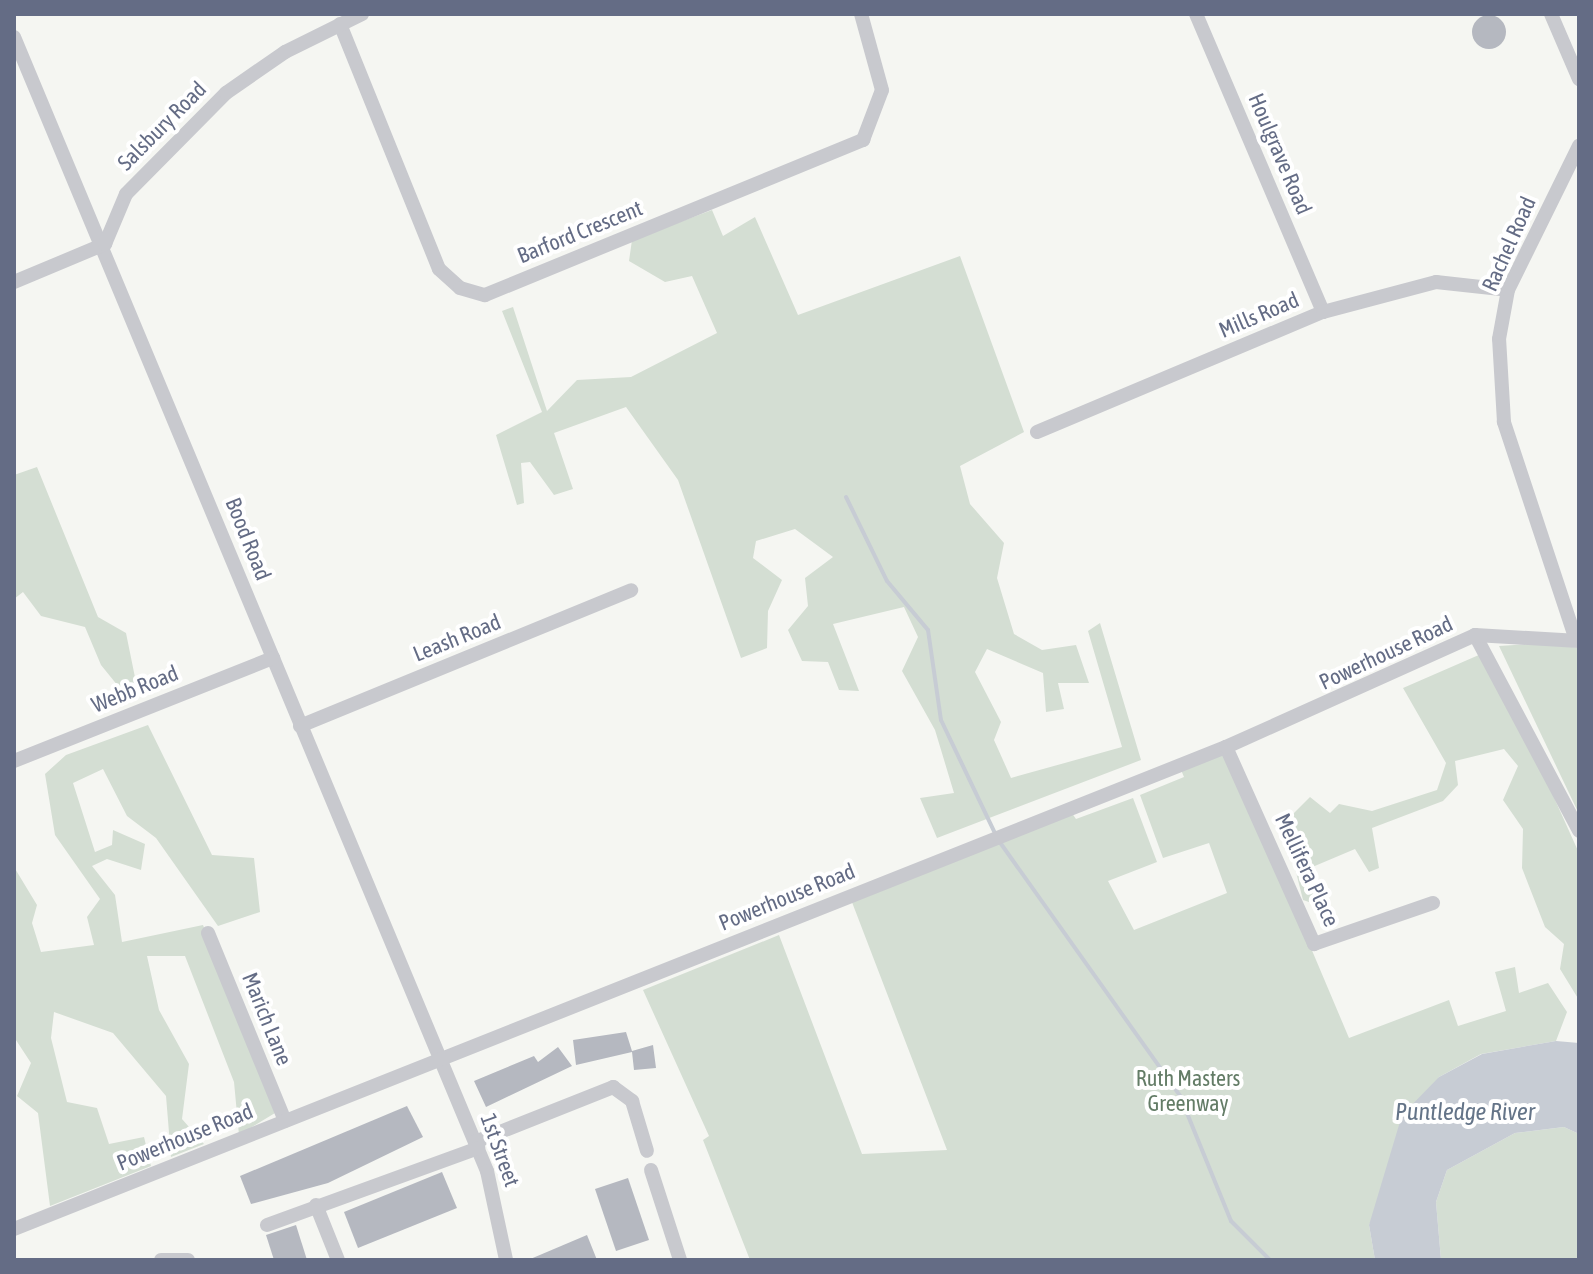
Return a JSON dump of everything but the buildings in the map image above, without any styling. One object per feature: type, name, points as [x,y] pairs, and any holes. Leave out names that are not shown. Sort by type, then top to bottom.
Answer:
[{"type":"street","name":"Salsbury Road","points":[[105,244],[126,194],[226,93],[340,24],[362,14]]},
{"type":"street","name":"Barford Crescent","points":[[340,24],[439,269],[460,288],[485,295],[863,140],[882,90],[861,14]]},
{"type":"street","name":"Houlgrave Road","points":[[1196,14],[1323,312]]},
{"type":"street","points":[[1551,14],[1579,79]]},
{"type":"street","name":"Bood Road","points":[[14,37],[105,244],[300,726],[441,1057]]},
{"type":"street","name":"Rachel Road","points":[[1578,640],[1504,422],[1499,339],[1508,290],[1579,146]]},
{"type":"street","points":[[14,282],[105,244]]},
{"type":"street","name":"Mills Road","points":[[1037,432],[1323,312],[1436,282],[1508,290]]},
{"type":"street","name":"Leash Road","points":[[300,726],[631,590]]},
{"type":"street","points":[[1475,635],[1579,831]]},
{"type":"street","name":"Powerhouse Road","points":[[14,1229],[1226,747],[1475,635],[1578,640]]},
{"type":"street","name":"Webb Road","points":[[14,761],[273,658]]},
{"type":"street","name":"Mellifera Place","points":[[1226,747],[1314,944],[1433,903]]},
{"type":"street","name":"Marich Lane","points":[[208,933],[285,1121]]},
{"type":"street","name":"1st Street","points":[[441,1057],[476,1145],[506,1260]]},
{"type":"street","points":[[267,1225],[476,1145],[613,1087],[632,1101],[647,1151]]},
{"type":"street","points":[[651,1170],[680,1260]]},
{"type":"street","points":[[316,1205],[338,1260]]},
{"type":"street","points":[[161,1260],[188,1260]]},
{"type":"green space","points":[[712,210],[723,236],[755,217],[798,315],[960,256],[1024,432],[960,466],[970,504],[1004,543],[997,578],[1014,634],[1042,650],[1076,645],[1089,683],[1058,683],[1064,709],[1046,712],[1043,673],[987,649],[975,672],[1001,722],[994,740],[1011,778],[1122,747],[1088,631],[1100,623],[1141,760],[937,838],[920,798],[954,793],[935,730],[902,671],[918,637],[904,607],[833,624],[859,691],[839,690],[828,662],[802,661],[788,630],[808,606],[805,578],[833,557],[795,529],[756,541],[753,558],[782,580],[768,611],[767,648],[741,658],[678,480],[626,407],[554,433],[573,489],[554,495],[530,462],[521,463],[524,503],[517,505],[496,435],[542,412],[502,311],[513,307],[547,411],[577,380],[631,377],[717,333],[692,276],[665,282],[629,261],[632,240]]},
{"type":"green space","points":[[37,467],[98,617],[126,633],[139,697],[131,702],[101,665],[85,627],[41,616],[23,592],[14,599],[14,475]]},
{"type":"green space","points":[[1543,643],[1579,648],[1579,814],[1499,646]]},
{"type":"green space","points":[[1488,651],[1579,853],[1579,1000],[1560,969],[1564,944],[1545,927],[1522,868],[1523,829],[1503,800],[1518,766],[1504,749],[1455,761],[1458,785],[1443,801],[1372,828],[1379,868],[1369,872],[1355,849],[1310,868],[1318,905],[1303,900],[1288,840],[1292,815],[1310,797],[1330,813],[1339,804],[1372,811],[1437,790],[1446,763],[1403,688]]},
{"type":"green space","points":[[148,725],[212,855],[254,858],[260,912],[218,926],[156,838],[127,816],[103,769],[73,783],[95,852],[112,845],[113,830],[145,844],[141,870],[107,859],[92,866],[115,895],[122,942],[203,925],[275,1113],[239,1135],[234,1082],[185,956],[147,956],[159,1010],[189,1064],[182,1119],[204,1144],[171,1157],[166,1096],[113,1033],[54,1012],[51,1038],[67,1102],[97,1108],[109,1144],[144,1137],[151,1166],[50,1206],[38,1113],[17,1096],[31,1063],[14,1037],[14,867],[37,905],[32,923],[41,952],[94,945],[87,917],[100,899],[55,835],[45,774],[66,755]]},
{"type":"green space","name":"Ruth Masters Greenway","points":[[1226,747],[1349,1038],[1449,1000],[1458,1026],[1506,1011],[1495,972],[1515,967],[1519,993],[1548,983],[1567,1012],[1556,1041],[1481,1054],[1439,1077],[1369,1225],[1375,1260],[750,1260],[703,1140],[709,1136],[643,990],[779,935],[862,1154],[947,1150],[850,897],[1069,809],[1076,819],[1133,798],[1157,862],[1108,881],[1134,930],[1227,893],[1209,843],[1163,858],[1140,795],[1184,777],[1179,765]]},
{"type":"green space","points":[[1564,1127],[1579,1134],[1579,1260],[1441,1260],[1436,1202],[1447,1170],[1515,1133]]},
{"type":"water","name":"Puntledge River","points":[[1556,1041],[1579,1043],[1579,1134],[1564,1127],[1515,1133],[1447,1170],[1436,1202],[1441,1260],[1375,1260],[1369,1225],[1402,1115],[1439,1077],[1482,1054]]},
{"type":"waterway","points":[[846,497],[887,581],[928,630],[941,720],[995,833]]},
{"type":"waterway","points":[[999,841],[1180,1096],[1231,1221],[1270,1260]]}]
